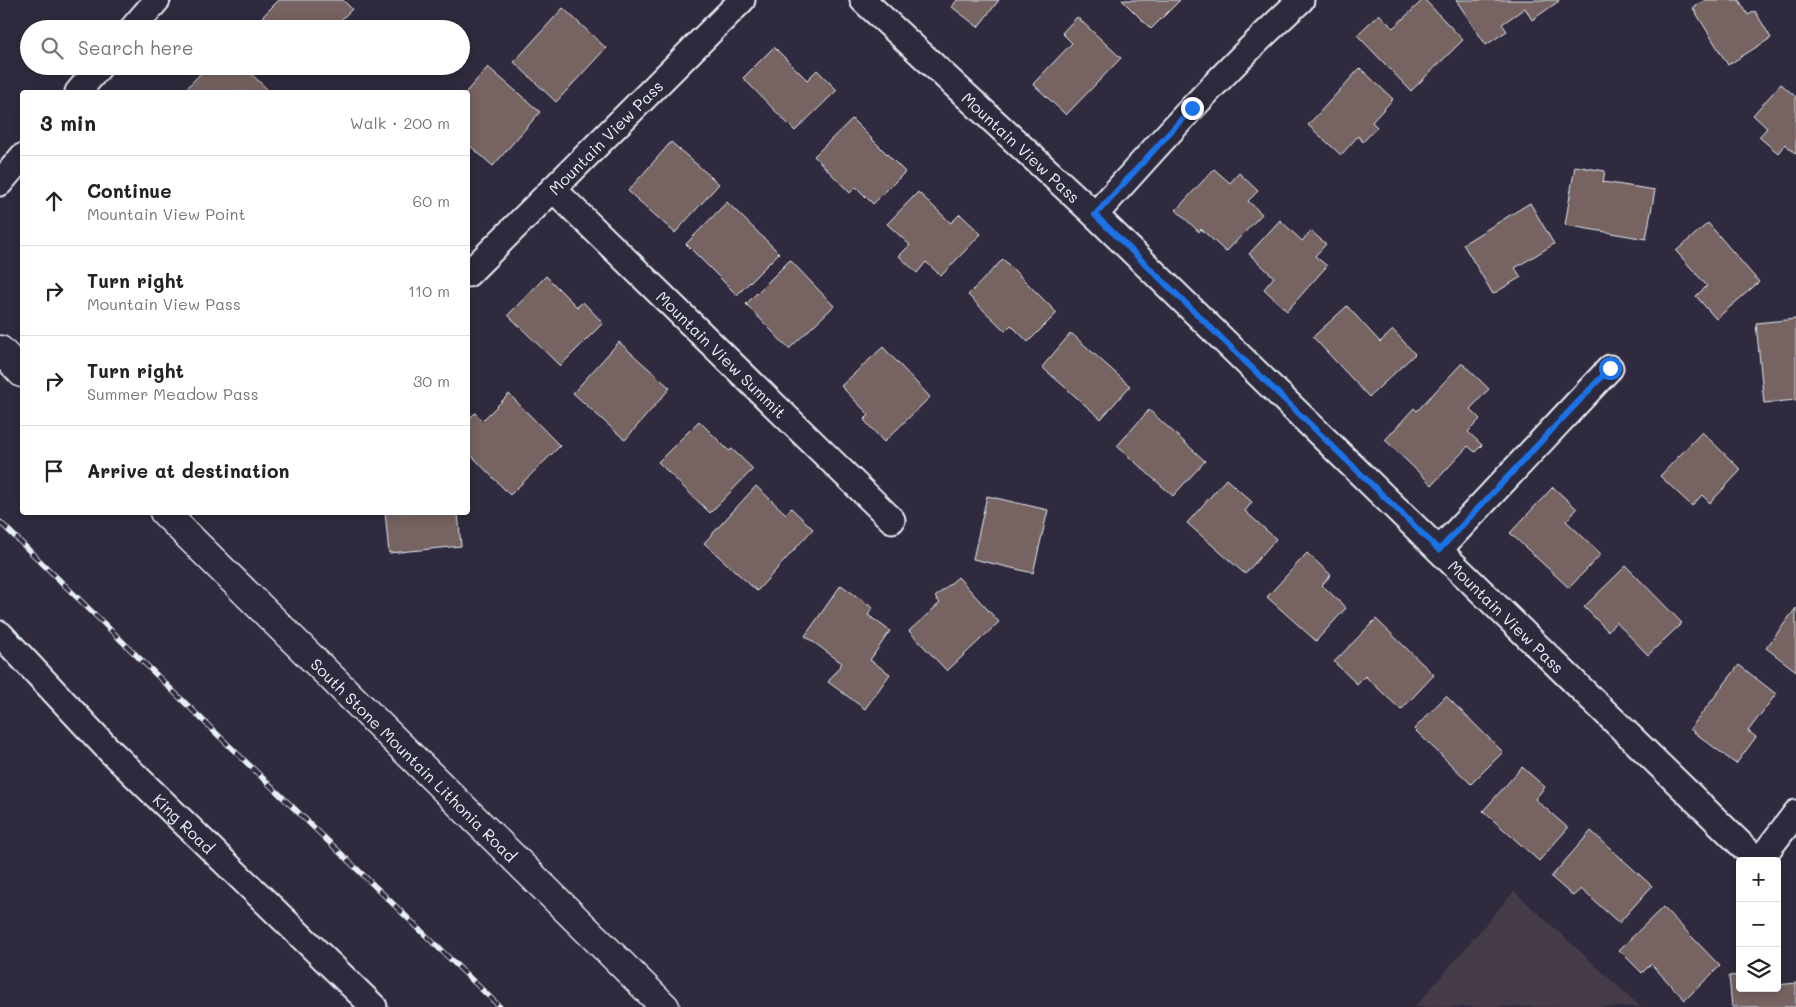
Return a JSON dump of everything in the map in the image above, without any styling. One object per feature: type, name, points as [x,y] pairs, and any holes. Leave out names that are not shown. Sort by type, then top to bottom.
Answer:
[{"type":"main road","points":[[0,350],[20,370]]},
{"type":"main road","name":"South Stone Mountain Lithonia Road","points":[[167,515],[665,1007]]},
{"type":"street","points":[[140,20],[157,0]]},
{"type":"street","name":"Mountain View Pass","points":[[470,272],[742,0]]},
{"type":"street","name":"Mountain View Pass","points":[[863,0],[1095,215],[1755,857]]},
{"type":"street","points":[[1095,215],[1192,108],[1259,38],[1301,0]]},
{"type":"street","points":[[80,90],[92,75]]},
{"type":"street","points":[[0,183],[20,159]]},
{"type":"street","name":"Mountain View Summit","points":[[553,189],[892,520]]},
{"type":"street","points":[[1439,550],[1610,368]]},
{"type":"street","name":"King Road","points":[[0,634],[107,748],[374,1007]]},
{"type":"street","name":"Mountain View Pass","points":[[1762,857],[1796,813]]},
{"type":"shaded area","points":[[1514,891],[1641,1007],[1415,1007]]},
{"type":"building","points":[[279,0],[343,0],[352,9],[341,20],[263,20],[261,18]]},
{"type":"building","points":[[957,0],[999,0],[978,27],[952,7]]},
{"type":"building","points":[[1122,0],[1180,0],[1151,29]]},
{"type":"building","points":[[1423,0],[1463,40],[1411,91],[1357,35],[1379,14],[1393,28]]},
{"type":"building","points":[[1456,0],[1559,1],[1532,20],[1525,8],[1502,24],[1507,31],[1486,45]]},
{"type":"building","points":[[1705,0],[1739,0],[1748,15],[1755,11],[1771,38],[1728,65],[1693,8]]},
{"type":"building","points":[[563,8],[606,48],[556,102],[514,62]]},
{"type":"building","points":[[1077,17],[1121,58],[1066,115],[1033,84],[1072,43],[1062,33]]},
{"type":"building","points":[[774,47],[807,80],[817,70],[837,90],[795,131],[743,78]]},
{"type":"building","points":[[488,67],[540,112],[493,166],[470,146],[470,90],[468,90]]},
{"type":"building","points":[[1360,68],[1393,99],[1372,122],[1377,127],[1363,142],[1358,136],[1341,155],[1308,125]]},
{"type":"building","points":[[199,75],[252,75],[268,90],[185,90]]},
{"type":"building","points":[[1781,84],[1796,97],[1796,154],[1785,144],[1778,153],[1759,137],[1767,128],[1753,115]]},
{"type":"building","points":[[852,119],[905,172],[873,204],[856,187],[850,193],[814,156]]},
{"type":"building","points":[[671,142],[719,184],[675,233],[628,191]]},
{"type":"building","points":[[1575,166],[1605,171],[1603,182],[1655,190],[1646,239],[1565,225]]},
{"type":"building","points":[[1214,169],[1230,183],[1239,173],[1258,191],[1248,201],[1262,214],[1226,252],[1201,229],[1199,232],[1176,210]]},
{"type":"building","points":[[918,192],[951,223],[960,214],[981,234],[941,276],[926,262],[917,273],[899,256],[910,245],[887,224]]},
{"type":"building","points":[[727,202],[779,253],[737,295],[686,244]]},
{"type":"building","points":[[1530,203],[1554,244],[1515,268],[1521,277],[1493,294],[1463,244]]},
{"type":"building","points":[[1280,220],[1302,241],[1311,231],[1326,244],[1315,256],[1327,266],[1287,311],[1264,289],[1274,277],[1249,254]]},
{"type":"building","points":[[1708,223],[1759,282],[1716,319],[1696,296],[1707,286],[1676,251]]},
{"type":"building","points":[[1003,259],[1057,313],[1028,342],[1011,325],[1005,331],[968,295]]},
{"type":"building","points":[[790,260],[834,306],[789,349],[746,304]]},
{"type":"building","points":[[546,276],[577,307],[583,302],[603,323],[560,366],[508,315]]},
{"type":"building","points":[[1347,306],[1380,342],[1393,330],[1415,354],[1369,397],[1313,337]]},
{"type":"building","points":[[1796,319],[1796,400],[1764,403],[1756,323]]},
{"type":"building","points":[[1071,333],[1130,386],[1101,419],[1042,367]]},
{"type":"building","points":[[619,342],[670,388],[625,440],[573,393]]},
{"type":"building","points":[[883,347],[930,397],[884,442],[864,420],[869,415],[841,386]]},
{"type":"building","points":[[1462,363],[1489,389],[1470,409],[1480,419],[1468,432],[1482,445],[1475,452],[1468,446],[1432,485],[1385,440],[1414,408],[1417,411]]},
{"type":"building","points":[[509,394],[560,446],[510,495],[470,454],[470,418],[475,413],[482,421]]},
{"type":"building","points":[[1149,410],[1205,461],[1173,496],[1117,446]]},
{"type":"building","points":[[699,421],[729,451],[732,449],[753,469],[710,513],[658,462]]},
{"type":"building","points":[[1702,432],[1741,470],[1710,503],[1702,495],[1692,506],[1660,476]]},
{"type":"building","points":[[1226,479],[1252,502],[1245,511],[1276,539],[1245,574],[1187,523]]},
{"type":"building","points":[[756,486],[786,514],[791,508],[813,529],[757,591],[704,543]]},
{"type":"building","points":[[1553,487],[1577,509],[1566,521],[1601,554],[1569,588],[1510,533]]},
{"type":"building","points":[[987,496],[1048,510],[1033,573],[973,559]]},
{"type":"building","points":[[385,515],[458,515],[461,546],[389,553]]},
{"type":"building","points":[[1307,553],[1331,575],[1322,585],[1346,608],[1316,641],[1267,597]]},
{"type":"building","points":[[1626,566],[1682,623],[1648,655],[1616,622],[1608,631],[1584,607]]},
{"type":"building","points":[[958,577],[999,622],[947,671],[909,631],[940,603],[935,597]]},
{"type":"building","points":[[841,585],[873,608],[868,615],[890,631],[870,660],[890,674],[865,709],[828,682],[842,663],[805,636]]},
{"type":"building","points":[[1796,608],[1796,671],[1766,648]]},
{"type":"building","points":[[1376,619],[1434,675],[1401,710],[1365,676],[1357,684],[1334,662]]},
{"type":"building","points":[[1739,665],[1776,694],[1748,731],[1756,737],[1736,764],[1690,729]]},
{"type":"building","points":[[1446,696],[1503,752],[1471,784],[1414,729]]},
{"type":"building","points":[[1522,767],[1545,787],[1535,799],[1568,828],[1539,861],[1483,811]]},
{"type":"building","points":[[1591,831],[1652,886],[1619,923],[1581,889],[1573,896],[1551,877]]},
{"type":"building","points":[[1663,907],[1720,966],[1685,1000],[1651,964],[1642,973],[1619,950]]},
{"type":"building","points":[[1736,975],[1736,992],[1781,992],[1781,985],[1796,983],[1796,1007],[1732,1007],[1729,976]]},
{"type":"railway","points":[[0,522],[500,1007]]},
{"type":"route","points":[[1192,108],[1095,215],[1439,550],[1610,368]]}]
